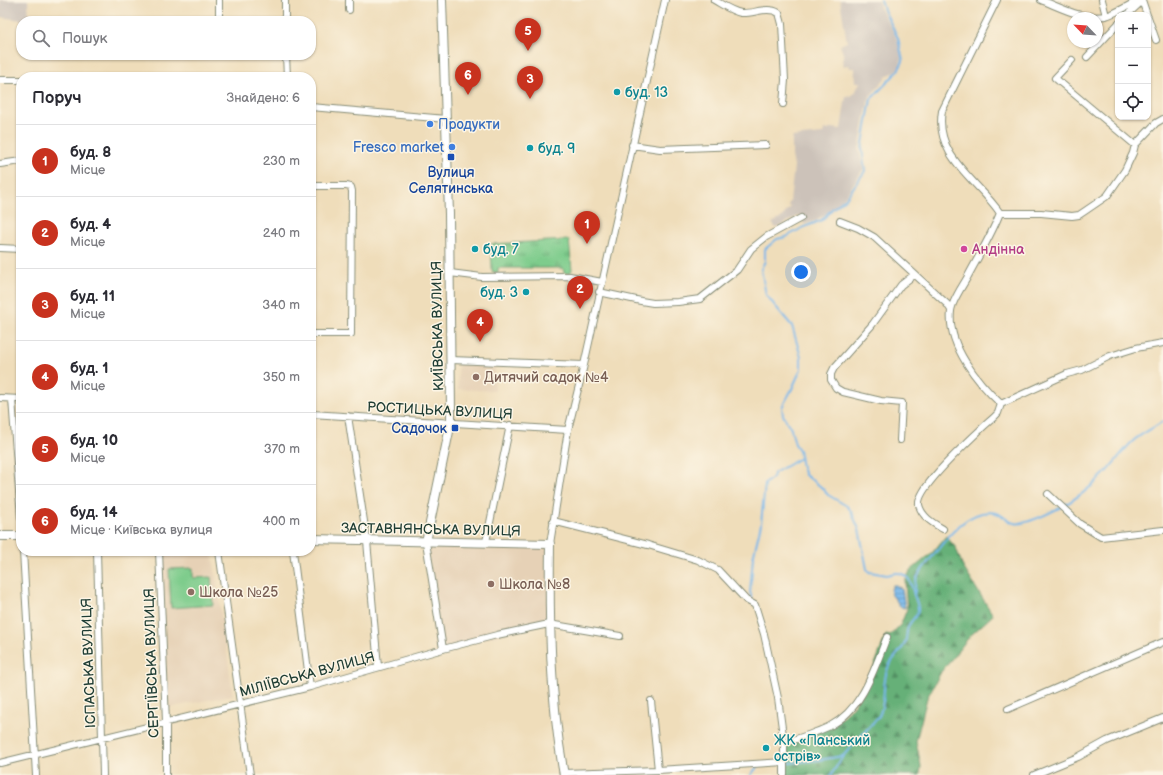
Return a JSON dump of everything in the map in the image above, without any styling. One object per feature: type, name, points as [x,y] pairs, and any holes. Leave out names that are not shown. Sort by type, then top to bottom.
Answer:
[{"type":"street","points":[[219,0],[219,16]]},
{"type":"street","points":[[285,0],[285,16]]},
{"type":"street","points":[[349,0],[349,10]]},
{"type":"street","name":"КИЇВСЬКА ВУЛИЦЯ","points":[[442,0],[450,273],[450,422],[426,542],[443,649]]},
{"type":"street","points":[[664,0],[584,365],[568,430],[553,521],[550,544],[549,624],[555,723],[563,774],[784,762]]},
{"type":"street","points":[[714,0],[732,11],[740,13],[765,10],[774,10],[779,12],[782,24],[785,80],[783,104]]},
{"type":"street","points":[[997,0],[942,111],[941,119],[942,133],[946,146],[958,165],[994,204],[1000,213]]},
{"type":"street","points":[[1042,0],[1074,14],[1091,17],[1106,16],[1141,0]]},
{"type":"street","points":[[1102,0],[1106,16]]},
{"type":"street","points":[[1130,12],[1140,3],[1141,0]]},
{"type":"street","points":[[1141,0],[1146,12]]},
{"type":"street","points":[[1151,25],[1156,40]]},
{"type":"street","points":[[1087,57],[1115,27]]},
{"type":"street","points":[[286,60],[287,72]]},
{"type":"street","points":[[1072,60],[1055,78],[1135,145]]},
{"type":"street","points":[[0,80],[16,80]]},
{"type":"street","points":[[316,107],[446,119]]},
{"type":"street","points":[[1000,213],[1079,215],[1103,200],[1111,192],[1125,170],[1135,145],[1156,123],[1163,119]]},
{"type":"street","points":[[632,145],[660,149],[766,145]]},
{"type":"street","points":[[0,164],[16,162]]},
{"type":"street","points":[[316,186],[346,186],[351,187],[352,191],[350,334],[316,334]]},
{"type":"street","points":[[1000,213],[990,236],[958,293],[951,310],[952,327],[956,344],[978,381],[987,392],[1001,404]]},
{"type":"street","points":[[600,292],[641,302],[653,303],[700,298],[737,270],[751,249],[766,237],[801,218]]},
{"type":"street","points":[[840,221],[858,228],[874,237],[951,310]]},
{"type":"street","points":[[0,248],[16,249]]},
{"type":"street","points":[[450,273],[482,277],[570,276],[602,282]]},
{"type":"street","points":[[900,440],[902,403],[881,401],[843,392],[836,388],[831,380],[831,374],[834,368],[872,325],[901,285],[914,275]]},
{"type":"street","points":[[942,529],[924,516],[919,501],[921,494],[946,464],[997,414],[1001,404],[1067,374],[1082,370],[1110,356],[1136,348],[1163,343]]},
{"type":"street","points":[[451,360],[584,365]]},
{"type":"street","points":[[0,398],[16,399]]},
{"type":"street","points":[[12,399],[16,452]]},
{"type":"street","name":"РОСТИЦЬКА ВУЛИЦЯ","points":[[316,414],[568,430]]},
{"type":"street","points":[[348,416],[367,540],[378,667]]},
{"type":"street","points":[[486,542],[510,426]]},
{"type":"street","points":[[1048,494],[1080,524],[1101,537],[1163,530]]},
{"type":"street","points":[[553,521],[648,545],[698,560],[718,570],[746,600],[755,605],[764,634],[778,698],[784,744],[784,775]]},
{"type":"street","points":[[0,536],[16,536]]},
{"type":"street","name":"ЗАСТАВНЯНСЬКА ВУЛИЦЯ","points":[[316,539],[550,544]]},
{"type":"street","points":[[23,556],[36,775]]},
{"type":"street","name":"ІСПАСЬКА ВУЛИЦЯ","points":[[97,556],[103,775]]},
{"type":"street","name":"СЕРГІЇВСЬКА ВУЛИЦЯ","points":[[158,556],[166,722],[166,775]]},
{"type":"street","points":[[220,556],[250,775]]},
{"type":"street","points":[[293,556],[310,687]]},
{"type":"street","name":"МІЛІЇВСЬКА ВУЛИЦЯ","points":[[0,763],[103,739],[241,703],[310,687],[443,649],[497,635],[549,624],[620,636]]},
{"type":"street","points":[[784,744],[831,726],[849,711],[862,696],[887,637]]},
{"type":"street","points":[[1008,709],[1163,642]]},
{"type":"street","points":[[651,701],[658,770]]},
{"type":"street","points":[[1034,775],[1078,757],[1107,741],[1163,718]]},
{"type":"shaded area","points":[[0,0],[28,0],[29,16],[16,16],[16,19],[0,17]]},
{"type":"shaded area","points":[[840,0],[878,0],[880,8],[899,45],[901,58],[899,69],[887,76],[870,96],[859,149],[863,169],[844,198],[823,216],[817,219],[818,220],[804,224],[800,215],[776,228],[772,223],[780,219],[791,207],[788,205],[790,202],[794,166],[792,156],[792,137],[823,134],[824,129],[841,129],[846,96],[851,96],[855,93],[860,82],[855,82],[854,68],[849,68],[848,65],[843,66],[842,59],[844,59],[844,56],[840,45],[847,42]]},
{"type":"shaded area","name":"Дитячий садок №4","points":[[458,365],[495,365],[495,391],[458,389]]},
{"type":"shaded area","name":"Школа №8","points":[[427,542],[550,545],[549,623],[443,649]]},
{"type":"shaded area","name":"Школа №25","points":[[164,556],[213,556],[233,695],[168,708],[165,650]]},
{"type":"green space","points":[[569,240],[572,270],[570,273],[564,273],[563,268],[498,268],[498,273],[493,272],[492,270],[491,244]]},
{"type":"green space","points":[[946,536],[956,548],[963,567],[993,615],[970,636],[941,672],[927,698],[916,741],[921,766],[920,775],[784,775],[783,743],[830,725],[841,718],[859,698],[866,686],[886,635],[890,636],[901,624],[907,609],[905,582],[910,571],[933,552]]},
{"type":"green space","points":[[193,568],[193,578],[211,577],[213,605],[171,608],[169,569]]},
{"type":"water","points":[[893,585],[896,585],[902,589],[905,608],[900,606],[892,594],[891,589]]},
{"type":"waterway","points":[[831,775],[843,756],[879,716],[883,704],[885,680],[889,665],[905,643],[908,627],[917,614],[918,607],[911,583],[905,575],[900,573],[887,575],[869,572],[867,569],[859,529],[851,511],[847,506],[828,495],[820,486],[805,475],[802,468],[799,450],[795,444],[791,429],[783,415],[782,407],[801,369],[801,357],[792,326],[766,295],[761,269],[765,261],[765,249],[777,239],[786,237],[802,228],[822,220],[832,209],[846,198],[865,171],[862,149],[871,99],[898,71],[903,61],[898,38],[884,10],[881,0]]},
{"type":"waterway","points":[[914,594],[915,582],[921,571],[951,534],[967,520],[986,512],[996,513],[1014,523],[1024,523],[1057,509],[1088,489],[1109,469],[1133,441],[1163,421]]},
{"type":"waterway","points":[[752,598],[750,592],[753,558],[761,524],[765,484],[773,478],[774,473],[800,458]]},
{"type":"waterway","points":[[789,763],[843,756]]},
{"type":"waterway","points":[[751,775],[758,766]]},
{"type":"place","name":"буд. 10","points":[[528,51]]},
{"type":"place","name":"буд. 13","points":[[617,92]]},
{"type":"place","name":"буд. 14","points":[[468,95]]},
{"type":"place","name":"буд. 11","points":[[530,99]]},
{"type":"place","name":"Продукти","points":[[430,124]]},
{"type":"place","name":"Fresco market","points":[[452,147]]},
{"type":"place","name":"буд. 9","points":[[530,148]]},
{"type":"place","name":"Вулиця Селятинська","points":[[451,157]]},
{"type":"place","name":"буд. 8","points":[[587,244]]},
{"type":"place","name":"буд. 7","points":[[475,249]]},
{"type":"place","name":"Андінна","points":[[964,249]]},
{"type":"place","name":"буд. 3","points":[[526,292]]},
{"type":"place","name":"буд. 4","points":[[580,309]]},
{"type":"place","name":"буд. 1","points":[[480,342]]},
{"type":"place","name":"Дитячий садок №4","points":[[476,377]]},
{"type":"place","name":"Садочок","points":[[455,428]]},
{"type":"place","name":"Школа №8","points":[[491,584]]},
{"type":"place","name":"Школа №25","points":[[191,592]]},
{"type":"place","name":"ЖК «Панський острів»","points":[[766,748]]}]
